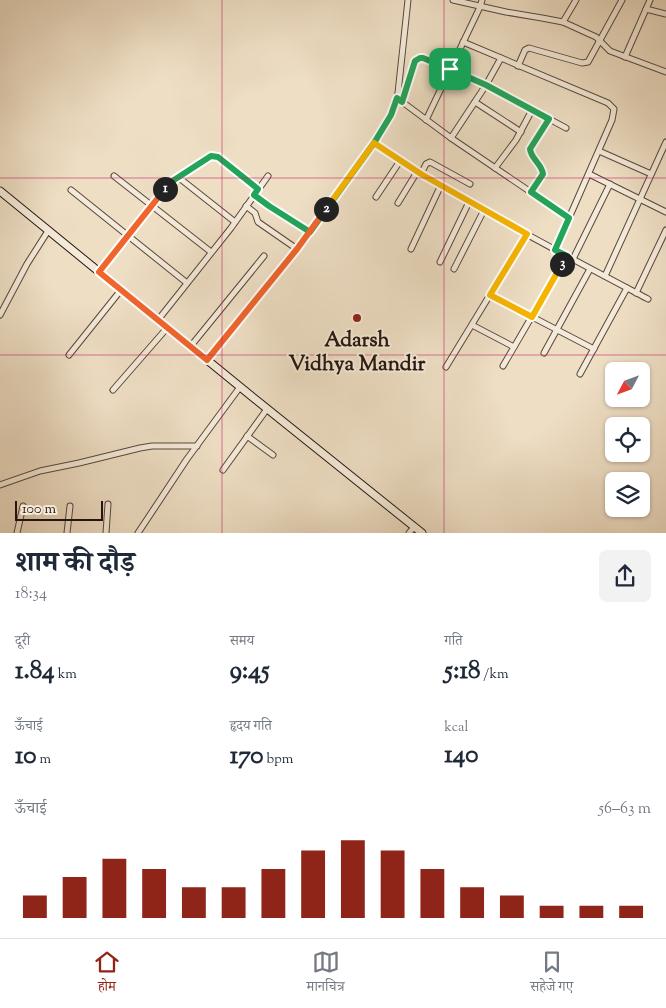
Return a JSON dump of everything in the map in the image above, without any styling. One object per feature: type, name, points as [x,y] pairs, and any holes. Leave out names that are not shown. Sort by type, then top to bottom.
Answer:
[{"type":"main road","points":[[0,191],[190,347],[422,533]]},
{"type":"street","points":[[207,360],[310,232],[374,143],[391,115],[397,98],[408,0]]},
{"type":"street","points":[[453,0],[480,7],[562,22],[600,40],[610,51],[666,72]]},
{"type":"street","points":[[426,120],[482,0]]},
{"type":"street","points":[[562,22],[576,0]]},
{"type":"street","points":[[518,66],[525,50],[529,48],[585,64],[622,0]]},
{"type":"street","points":[[625,57],[650,0]]},
{"type":"street","points":[[646,9],[666,14]]},
{"type":"street","points":[[463,42],[608,103],[614,109],[612,120],[555,250]]},
{"type":"street","points":[[402,102],[414,64],[417,59],[423,58],[486,85],[566,128]]},
{"type":"street","points":[[451,138],[486,85],[501,58]]},
{"type":"street","points":[[397,98],[451,138],[569,218]]},
{"type":"street","points":[[475,102],[521,132]]},
{"type":"street","points":[[495,168],[521,132],[532,110]]},
{"type":"street","points":[[531,192],[543,174],[530,149],[549,119]]},
{"type":"street","points":[[605,276],[666,142]]},
{"type":"street","points":[[374,143],[419,173],[555,250],[648,299]]},
{"type":"street","points":[[599,151],[651,174]]},
{"type":"street","points":[[99,272],[169,183],[211,156],[221,159],[258,189]]},
{"type":"street","points":[[376,197],[400,161]]},
{"type":"street","points":[[398,203],[426,164],[430,162],[470,184]]},
{"type":"street","points":[[589,174],[666,212]]},
{"type":"street","points":[[114,176],[212,252]]},
{"type":"street","points":[[158,320],[235,222],[268,176]]},
{"type":"street","points":[[178,177],[235,222]]},
{"type":"street","points":[[573,259],[610,184]]},
{"type":"street","points":[[411,249],[441,185]]},
{"type":"street","points":[[71,190],[187,283]]},
{"type":"street","points":[[254,195],[310,232]]},
{"type":"street","points":[[440,262],[470,202]]},
{"type":"street","points":[[246,206],[255,213],[258,222],[297,249]]},
{"type":"street","points":[[454,269],[484,210]]},
{"type":"street","points":[[636,292],[666,230]]},
{"type":"street","points":[[0,316],[27,264],[48,231]]},
{"type":"street","points":[[446,368],[527,234]]},
{"type":"street","points":[[190,347],[264,256]]},
{"type":"street","points":[[503,366],[567,256]]},
{"type":"street","points":[[544,353],[590,269]]},
{"type":"street","points":[[580,374],[627,288]]},
{"type":"street","points":[[69,355],[121,290]]},
{"type":"street","points":[[490,295],[594,349]]},
{"type":"street","points":[[472,325],[514,348]]},
{"type":"street","points":[[113,390],[167,328]]},
{"type":"street","points":[[138,533],[240,387]]},
{"type":"street","points":[[223,470],[267,409]]},
{"type":"street","points":[[247,436],[273,455]]},
{"type":"street","points":[[0,485],[40,472],[140,448],[152,446],[197,446]]},
{"type":"street","points":[[106,533],[108,504]]},
{"type":"street","points":[[17,533],[23,506]]},
{"type":"street","points":[[67,533],[70,506]]},
{"type":"street","points":[[408,533],[414,527]]},
{"type":"place","name":"Adarsh Vidhya Mandir","points":[[357,318]]},
{"type":"route","points":[[450,69],[423,58],[415,61],[402,102],[397,98],[391,115],[374,143],[310,232],[254,195],[258,189],[221,159],[211,156],[169,183],[99,272],[207,360],[297,249],[310,232],[342,188],[374,143],[421,174],[527,234],[490,295],[532,317],[567,256],[555,250],[569,218],[531,192],[542,177],[543,171],[529,152],[549,119],[486,85],[450,69]]}]
